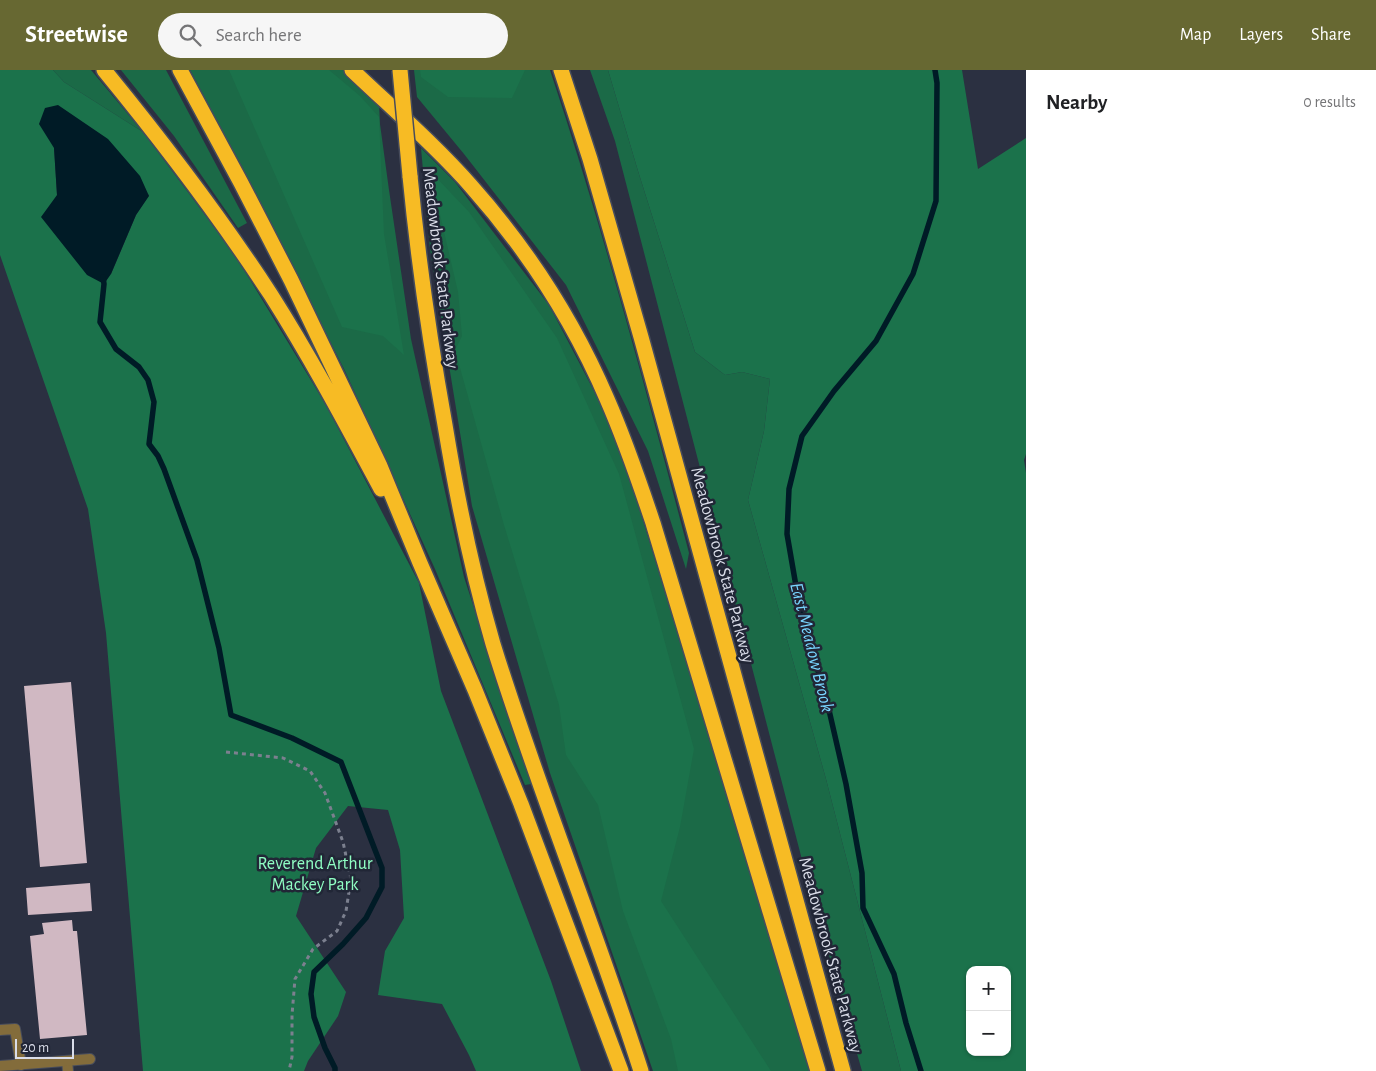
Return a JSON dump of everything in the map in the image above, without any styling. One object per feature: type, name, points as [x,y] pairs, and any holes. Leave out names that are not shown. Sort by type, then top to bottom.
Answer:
[{"type":"highway","points":[[104,70],[202,196],[271,296],[342,417],[420,563]]},
{"type":"highway","points":[[180,70],[241,183],[318,335],[380,466],[521,804],[621,1071]]},
{"type":"highway","points":[[352,70],[446,159],[508,231],[562,311],[606,397],[632,462],[653,523],[818,1071]]},
{"type":"highway","name":"Meadowbrook State Parkway","points":[[400,70],[416,233],[437,382],[452,467],[483,608],[514,709],[574,875],[641,1071]]},
{"type":"highway","name":"Meadowbrook State Parkway","points":[[561,70],[590,159],[843,1071]]},
{"type":"highway","points":[[572,70],[590,159]]},
{"type":"street","points":[[0,1030],[16,1029],[21,1065]]},
{"type":"street","points":[[0,1066],[68,1066],[90,1059]]},
{"type":"path","points":[[226,752],[282,758],[310,771],[325,793],[343,842],[350,879],[346,911],[337,931],[313,949],[295,980],[292,1014],[292,1057],[289,1071]]},
{"type":"green space","name":"Reverend Arthur Mackey Park","points":[[0,70],[53,70],[64,82],[143,132],[235,255],[326,405],[419,583],[441,691],[551,981],[581,1071],[476,1071],[442,1004],[378,995],[385,951],[404,918],[400,850],[388,810],[348,806],[316,848],[296,916],[346,992],[338,1016],[308,1061],[304,1071],[143,1071],[106,633],[88,509],[0,255]],"holes":[[[54,147],[149,195],[136,215],[111,274],[57,195]]]},
{"type":"green space","points":[[53,70],[91,70],[143,132],[64,82]]},
{"type":"green space","points":[[121,70],[166,70],[247,223],[238,228],[174,136]]},
{"type":"green space","points":[[190,70],[345,70],[379,103],[380,124],[411,339],[464,577],[531,784],[525,785],[435,569],[345,371],[249,181]]},
{"type":"green space","points":[[229,70],[329,70],[360,96],[379,117],[384,234],[404,355],[383,336],[342,327]]},
{"type":"green space","points":[[414,70],[550,70],[606,250],[640,370],[689,553],[686,569],[648,451],[566,285],[417,97]]},
{"type":"green space","points":[[420,70],[525,70],[512,98],[448,97],[421,77]]},
{"type":"green space","points":[[590,70],[608,70],[695,352],[725,375],[742,372],[770,379],[764,431],[748,500],[826,779],[901,1071],[862,1071],[806,875],[615,141]]},
{"type":"green space","points":[[608,70],[962,70],[978,169],[1026,138],[1026,454],[1024,460],[1026,473],[1026,1071],[901,1071],[826,779],[748,500],[764,431],[770,379],[742,372],[725,375],[695,352]]},
{"type":"green space","points":[[421,148],[455,182],[549,305],[616,433],[813,1071],[653,1071],[550,773],[472,506],[430,249]]},
{"type":"green space","points":[[430,171],[469,212],[557,338],[619,474],[694,749],[680,827],[661,901],[771,1071],[678,1071],[671,1039],[623,911],[598,805],[566,755],[559,705],[504,525],[455,350],[462,336],[458,292]]},
{"type":"water","points":[[58,105],[108,139],[140,176],[149,196],[136,215],[111,274],[104,284],[87,275],[41,217],[57,195],[54,148],[39,124],[45,108]]},
{"type":"building","points":[[71,682],[87,863],[40,867],[24,686]]},
{"type":"building","points":[[90,883],[92,911],[28,915],[26,888]]},
{"type":"building","points":[[72,920],[73,931],[77,931],[87,1035],[40,1039],[30,936],[44,934],[42,923]]},
{"type":"waterway","name":"East Meadow Brook","points":[[921,1071],[906,1023],[894,974],[863,908],[862,873],[846,784],[826,697],[801,615],[787,534],[789,489],[802,436],[834,391],[876,341],[913,274],[936,201],[937,83],[935,70]]},
{"type":"waterway","points":[[103,277],[100,322],[116,349],[139,367],[148,380],[154,402],[149,444],[158,456],[164,469],[197,560],[219,648],[231,715],[292,738],[341,762],[382,868],[382,887],[366,918],[314,972],[311,994],[314,1017],[335,1071]]}]
